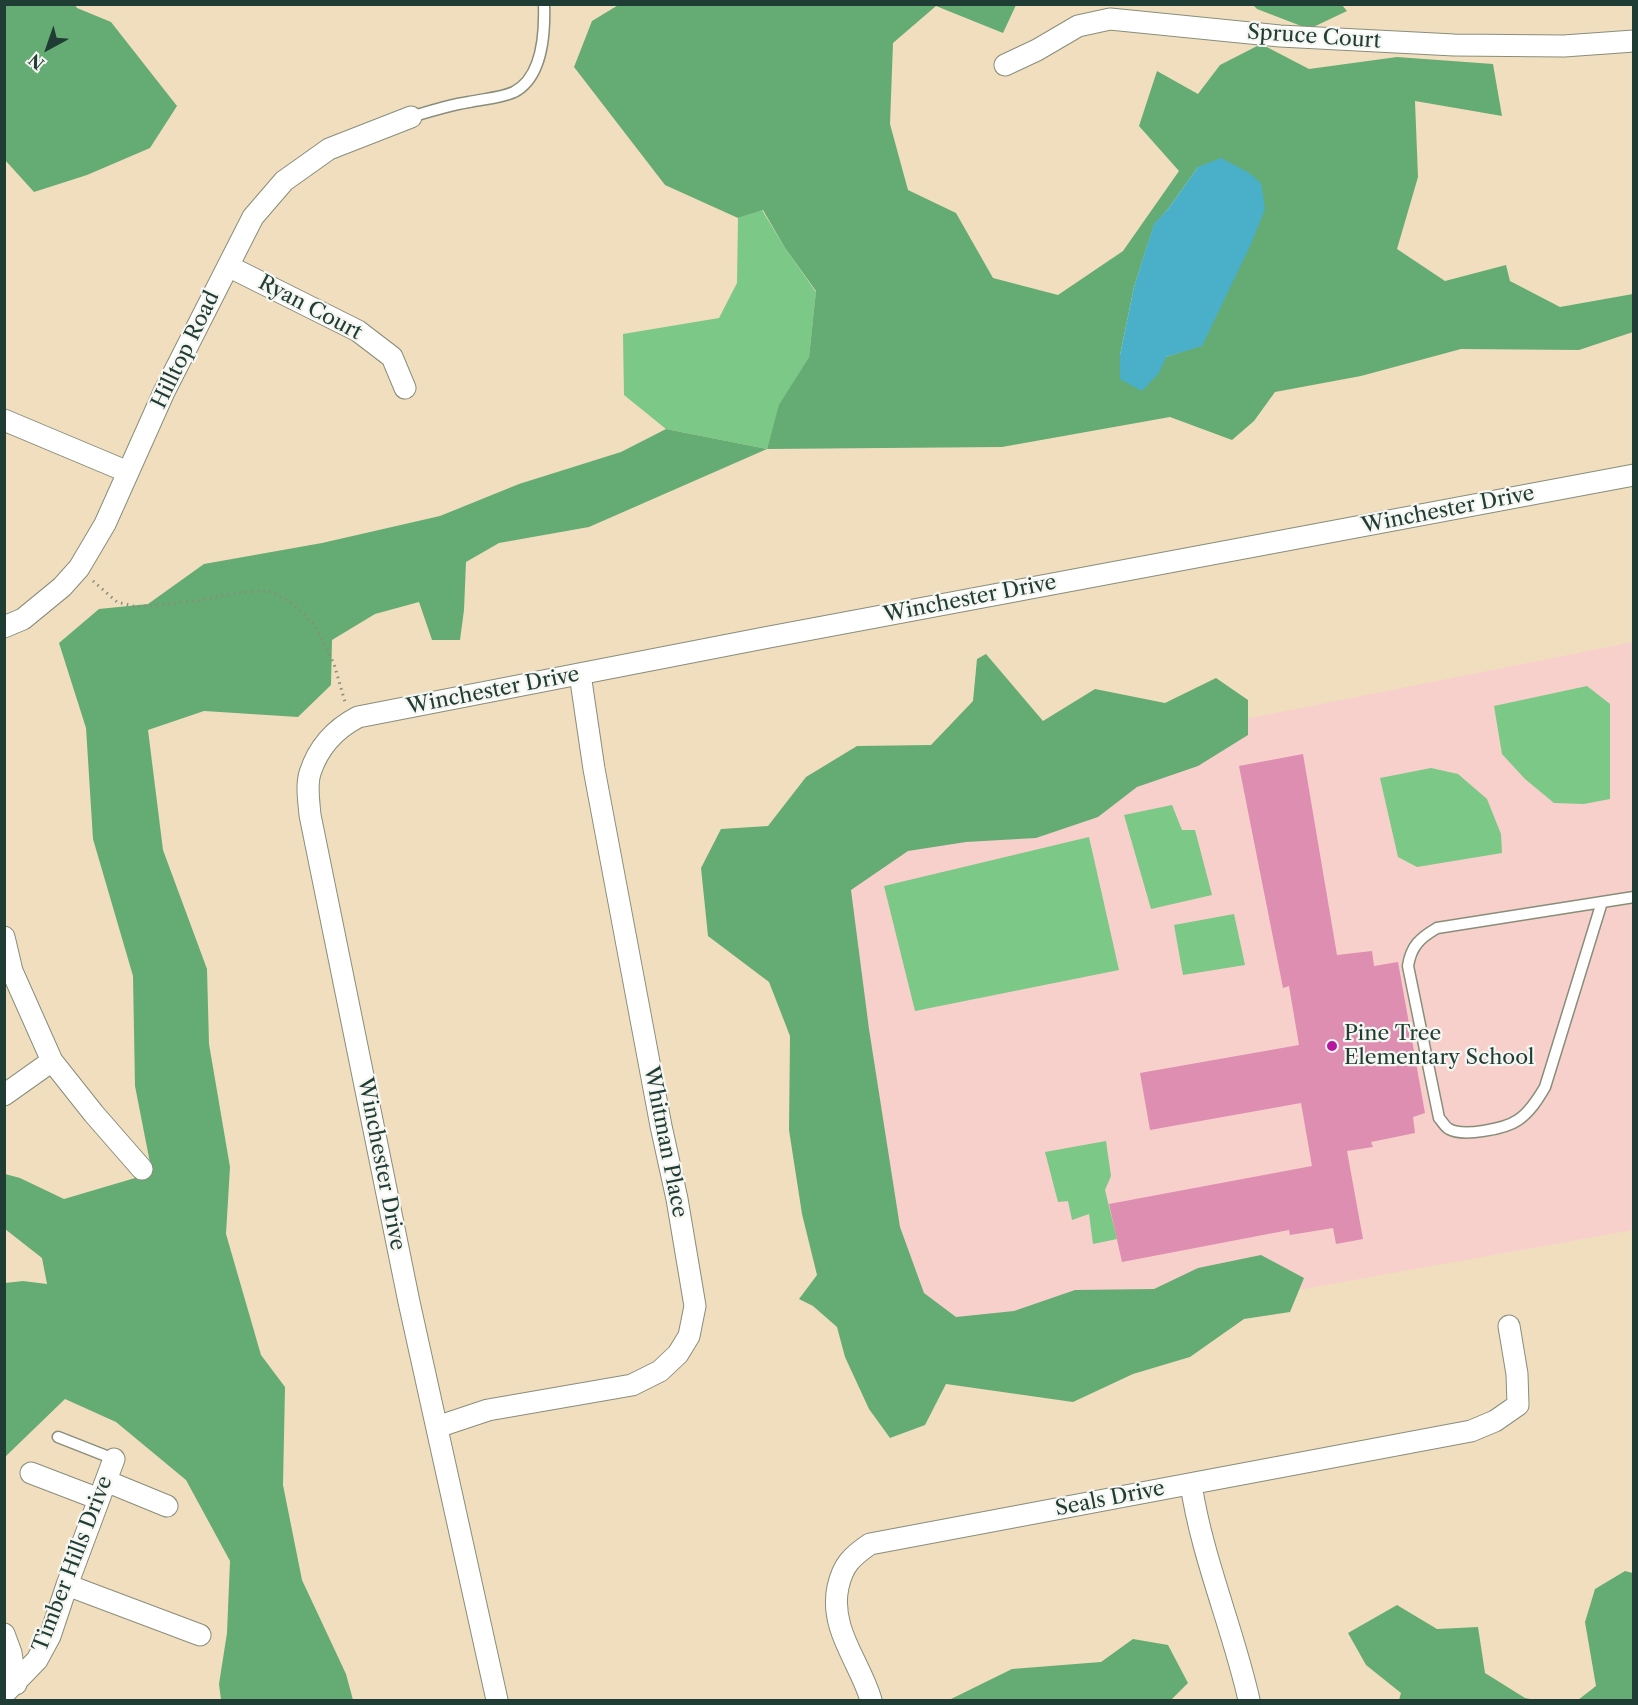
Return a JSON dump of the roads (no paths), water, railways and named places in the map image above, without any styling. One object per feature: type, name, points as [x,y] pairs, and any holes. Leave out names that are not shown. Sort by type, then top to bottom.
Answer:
[{"type":"street","name":"Spruce Court","points":[[1005,64],[1037,50],[1078,26],[1110,19],[1280,36],[1454,45],[1564,46],[1634,41]]},
{"type":"street","name":"Hilltop Road","points":[[4,627],[23,619],[62,587],[79,568],[105,524],[164,393],[253,217],[284,181],[329,149],[411,117]]},
{"type":"street","name":"Ryan Court","points":[[228,266],[358,331],[392,357],[405,388]]},
{"type":"street","points":[[4,420],[128,472]]},
{"type":"street","name":"Winchester Drive","points":[[497,1701],[409,1302],[310,815],[308,791],[310,773],[326,742],[343,725],[358,717],[1634,475]]},
{"type":"street","name":"Whitman Place","points":[[437,1427],[488,1410],[632,1385],[660,1371],[678,1354],[689,1336],[695,1306],[677,1199],[598,792],[580,674]]},
{"type":"street","points":[[4,937],[12,971],[52,1061],[142,1169]]},
{"type":"street","points":[[4,1095],[52,1061]]},
{"type":"street","name":"Seals Drive","points":[[871,1701],[837,1621],[836,1599],[842,1571],[855,1554],[870,1544],[1471,1431],[1495,1421],[1518,1405],[1517,1374],[1509,1326]]},
{"type":"street","name":"Timber Hills Drive","points":[[10,1689],[37,1660],[50,1636],[114,1459]]},
{"type":"street","points":[[31,1473],[167,1506]]},
{"type":"street","points":[[1191,1484],[1196,1516],[1243,1673],[1249,1701]]},
{"type":"street","points":[[67,1584],[200,1635]]},
{"type":"street","points":[[4,1634],[11,1653],[10,1689]]},
{"type":"lane","points":[[411,117],[466,102],[505,95],[523,86],[532,75],[539,56],[545,25],[544,4]]},
{"type":"lane","points":[[1602,902],[1545,1087],[1535,1103],[1518,1120],[1502,1128],[1466,1133],[1449,1129],[1439,1118],[1408,966],[1410,953],[1419,940],[1437,928],[1602,902],[1634,897]]},
{"type":"lane","points":[[58,1437],[114,1459]]},
{"type":"water","points":[[1221,158],[1249,173],[1261,183],[1265,209],[1251,244],[1202,346],[1166,357],[1159,373],[1142,391],[1120,379],[1120,355],[1134,287],[1154,224],[1168,209],[1198,167]]},
{"type":"place","name":"Pine Tree Elementary School","points":[[1332,1046]]}]
